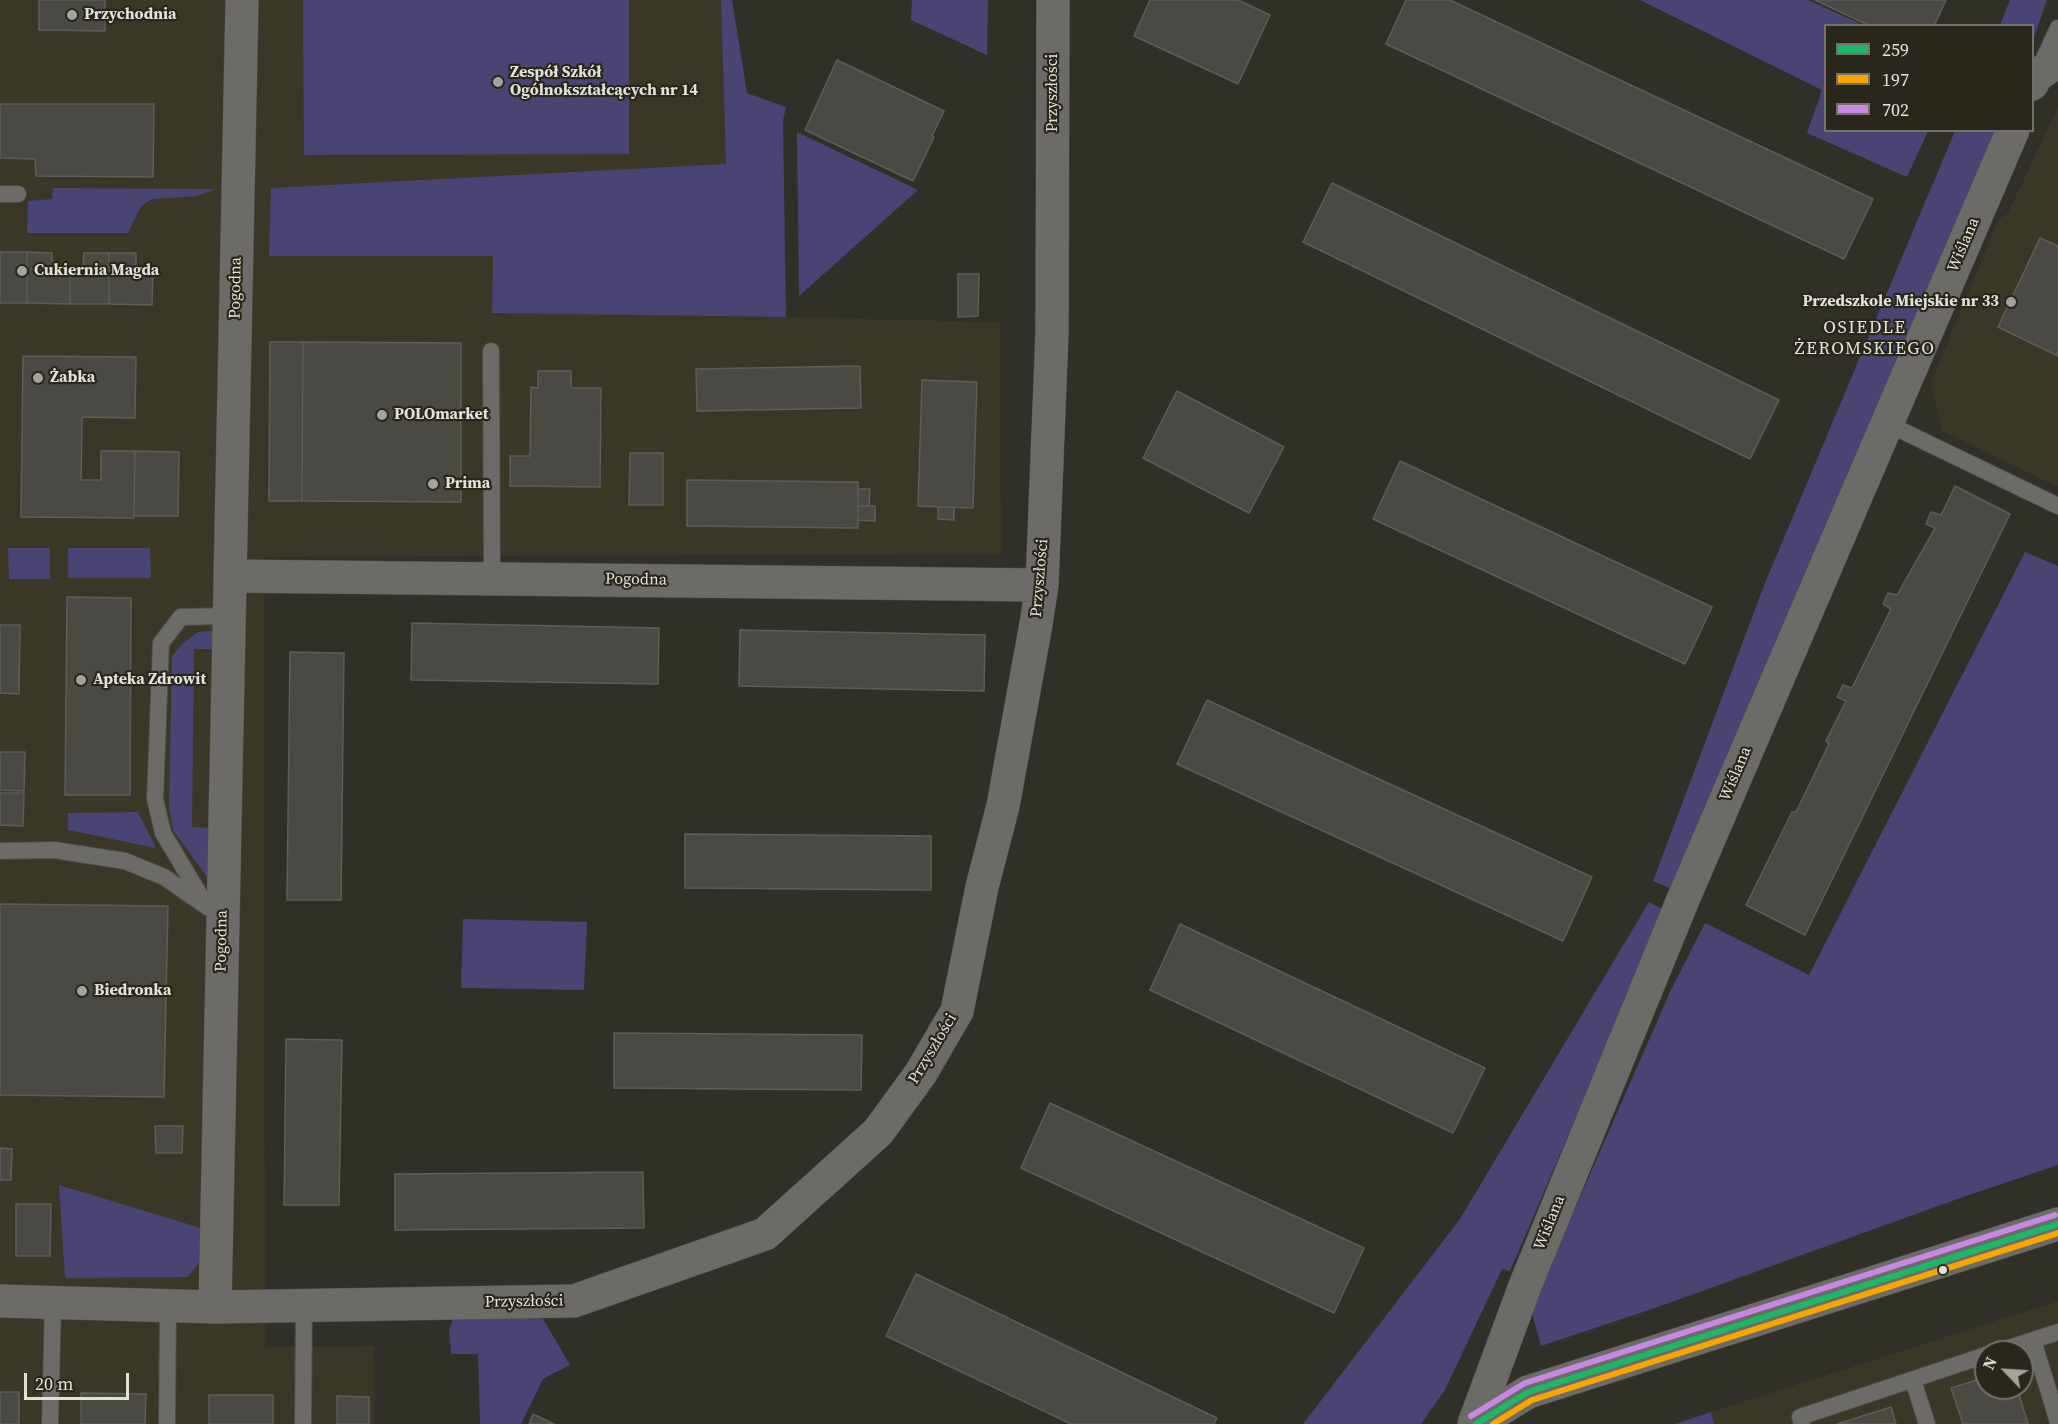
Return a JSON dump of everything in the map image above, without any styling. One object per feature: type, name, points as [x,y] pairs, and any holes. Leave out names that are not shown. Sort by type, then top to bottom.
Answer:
[{"type":"street","name":"Pogodna","points":[[215,1307],[215,912],[229,616],[242,0]]},
{"type":"street","name":"Przyszłości","points":[[0,1301],[215,1307],[574,1301],[765,1234],[878,1131],[921,1073],[957,1011],[982,887],[1003,806],[1042,585],[1052,333],[1053,0]]},
{"type":"street","name":"Wiślana","points":[[1484,1422],[1525,1286],[1682,902],[2012,132]]},
{"type":"street","name":"Pogodna","points":[[230,576],[1042,585]]},
{"type":"street","points":[[1484,1422],[1528,1392],[2058,1224]]},
{"type":"lane","points":[[2042,73],[2058,27]]},
{"type":"lane","points":[[0,194],[18,194]]},
{"type":"lane","points":[[491,351],[492,579]]},
{"type":"lane","points":[[1886,423],[2058,506]]},
{"type":"lane","points":[[215,912],[163,833],[155,799],[161,643],[181,617],[229,616]]},
{"type":"lane","points":[[0,852],[54,850],[125,861],[164,877],[215,912]]},
{"type":"lane","points":[[50,1424],[53,1303]]},
{"type":"lane","points":[[303,1424],[304,1305]]},
{"type":"lane","points":[[167,1424],[168,1306]]},
{"type":"lane","points":[[2033,1340],[2058,1332]]},
{"type":"lane","points":[[2034,1343],[2058,1422]]},
{"type":"lane","points":[[1802,1424],[1800,1417],[1974,1359]]},
{"type":"lane","points":[[1913,1380],[1927,1424]]},
{"type":"shaded area","points":[[0,0],[721,0],[731,316],[1000,322],[1001,554],[264,557],[265,1347],[374,1346],[375,1424],[0,1424]]},
{"type":"shaded area","points":[[303,0],[629,0],[629,154],[304,155]]},
{"type":"shaded area","points":[[721,0],[732,0],[747,93],[786,107],[783,121],[786,317],[492,313],[493,256],[269,256],[271,188],[726,164]]},
{"type":"shaded area","points":[[912,0],[988,0],[987,55],[911,20]]},
{"type":"shaded area","points":[[1640,0],[1808,0],[1861,24],[1824,24],[1824,132],[1928,132],[1907,177],[1807,133],[1822,90]]},
{"type":"shaded area","points":[[2010,0],[2047,0],[2034,37],[2034,24],[2000,24]]},
{"type":"shaded area","name":"Przedszkole Miejskie nr 33","points":[[2058,107],[2058,487],[1942,431],[1931,383],[1998,220],[2008,213]]},
{"type":"shaded area","points":[[797,132],[918,190],[799,296]]},
{"type":"shaded area","points":[[1955,132],[1997,132],[1672,889],[1653,881],[1765,583]]},
{"type":"shaded area","points":[[53,188],[216,189],[197,196],[152,199],[141,206],[128,233],[27,233],[28,201],[52,199]]},
{"type":"shaded area","points":[[8,548],[50,548],[50,579],[9,579]]},
{"type":"shaded area","points":[[68,548],[150,548],[151,578],[68,578]]},
{"type":"shaded area","points":[[2025,552],[2058,566],[2058,1165],[1658,1307],[1541,1346],[1531,1309],[1670,992],[1705,923],[1809,975]]},
{"type":"shaded area","points":[[220,630],[219,649],[194,649],[192,827],[216,828],[210,881],[173,830],[169,807],[172,656],[182,644],[198,632]]},
{"type":"shaded area","points":[[138,812],[156,848],[68,830],[68,813]]},
{"type":"shaded area","points":[[1649,902],[1665,910],[1510,1271],[1502,1269],[1445,1390],[1421,1424],[1303,1424],[1460,1219]]},
{"type":"shaded area","points":[[463,919],[587,922],[584,990],[461,988]]},
{"type":"shaded area","points":[[59,1185],[204,1229],[201,1260],[188,1277],[65,1278]]},
{"type":"shaded area","points":[[2058,1301],[2058,1424],[1714,1424],[1711,1412]]},
{"type":"shaded area","points":[[542,1317],[570,1365],[543,1379],[521,1424],[480,1424],[478,1354],[451,1354],[449,1330],[453,1319]]},
{"type":"shaded area","points":[[1711,1412],[1714,1424],[1675,1424]]},
{"type":"building","name":"Przychodnia","points":[[39,0],[105,0],[105,31],[39,30]]},
{"type":"building","points":[[1150,0],[1238,0],[1270,15],[1238,84],[1134,36]]},
{"type":"building","points":[[1406,0],[1450,0],[1873,199],[1844,259],[1386,44]]},
{"type":"building","points":[[1815,0],[1946,0],[1935,24],[1866,24]]},
{"type":"building","points":[[837,60],[944,111],[913,181],[805,130]]},
{"type":"building","points":[[0,104],[154,104],[153,177],[36,176],[35,159],[0,158]]},
{"type":"building","points":[[1332,183],[1779,400],[1750,459],[1303,242]]},
{"type":"building","points":[[2040,238],[2058,246],[2058,356],[1998,327]]},
{"type":"building","points":[[0,252],[27,252],[27,303],[0,303]]},
{"type":"building","points":[[27,252],[52,253],[52,270],[70,270],[70,304],[27,303]]},
{"type":"building","points":[[84,253],[109,253],[109,304],[70,304],[70,270],[83,270]]},
{"type":"building","points":[[109,253],[136,253],[136,271],[153,271],[152,305],[109,304]]},
{"type":"building","points":[[958,274],[979,274],[978,316],[958,317]]},
{"type":"building","points":[[270,342],[303,342],[302,501],[269,501]]},
{"type":"building","points":[[303,342],[461,343],[461,502],[302,501]]},
{"type":"building","points":[[23,356],[136,357],[135,418],[82,417],[81,480],[101,480],[101,451],[135,451],[134,518],[21,517]]},
{"type":"building","points":[[860,366],[861,408],[697,411],[696,369]]},
{"type":"building","points":[[538,371],[571,371],[571,388],[601,388],[600,487],[510,486],[510,456],[530,456],[531,387],[538,388]]},
{"type":"building","points":[[922,380],[977,382],[973,508],[918,506]]},
{"type":"building","points":[[1177,391],[1284,447],[1249,513],[1143,458]]},
{"type":"building","points":[[135,451],[179,452],[178,516],[134,516]]},
{"type":"building","points":[[630,453],[663,453],[663,505],[629,505]]},
{"type":"building","points":[[1400,461],[1712,607],[1685,664],[1373,519]]},
{"type":"building","points":[[687,480],[858,482],[858,528],[687,526]]},
{"type":"building","points":[[1955,486],[2010,514],[1805,935],[1746,905],[1792,812],[1796,812],[1829,744],[1826,741],[1846,701],[1837,697],[1843,685],[1852,688],[1891,609],[1883,604],[1888,593],[1897,595],[1935,528],[1926,524],[1931,512],[1941,515]]},
{"type":"building","points":[[858,489],[870,489],[869,506],[858,506]]},
{"type":"building","points":[[858,506],[875,506],[875,521],[858,520]]},
{"type":"building","points":[[938,507],[954,507],[954,520],[938,519]]},
{"type":"building","points":[[67,597],[131,598],[130,795],[65,795]]},
{"type":"building","points":[[412,623],[659,628],[658,684],[411,680]]},
{"type":"building","points":[[0,625],[20,625],[19,694],[0,693]]},
{"type":"building","points":[[740,630],[985,635],[984,691],[739,686]]},
{"type":"building","points":[[290,652],[344,653],[341,900],[287,900]]},
{"type":"building","points":[[1207,700],[1592,877],[1563,941],[1177,764]]},
{"type":"building","points":[[0,752],[25,752],[24,791],[0,790]]},
{"type":"building","points":[[0,793],[24,793],[23,826],[0,825]]},
{"type":"building","points":[[685,834],[931,836],[931,890],[685,888]]},
{"type":"building","points":[[0,904],[168,906],[164,1097],[0,1095]]},
{"type":"building","points":[[1180,924],[1485,1068],[1453,1133],[1150,990]]},
{"type":"building","points":[[614,1033],[862,1035],[861,1090],[614,1088]]},
{"type":"building","points":[[286,1039],[342,1040],[339,1205],[284,1205]]},
{"type":"building","points":[[1050,1103],[1364,1248],[1334,1313],[1021,1168]]},
{"type":"building","points":[[155,1126],[183,1126],[182,1153],[156,1153]]},
{"type":"building","points":[[0,1148],[12,1149],[11,1180],[0,1180]]},
{"type":"building","points":[[643,1172],[644,1228],[395,1230],[395,1174]]},
{"type":"building","points":[[16,1204],[51,1204],[50,1256],[16,1256]]},
{"type":"building","points":[[916,1274],[1217,1418],[1214,1424],[1071,1424],[886,1336]]},
{"type":"building","points":[[1974,1381],[1974,1400],[2021,1400],[2028,1424],[1963,1424],[1951,1388]]},
{"type":"building","points":[[0,1392],[19,1392],[19,1424],[0,1424]]},
{"type":"building","points":[[81,1393],[146,1394],[145,1424],[81,1424]]},
{"type":"building","points":[[209,1395],[273,1395],[273,1424],[209,1424]]},
{"type":"building","points":[[337,1396],[369,1397],[369,1424],[337,1424]]},
{"type":"building","points":[[1891,1407],[1896,1424],[1837,1424]]},
{"type":"building","points":[[533,1414],[554,1424],[529,1424]]},
{"type":"transit line","name":"702","points":[[1471,1416],[1525,1383],[2055,1215]]},
{"type":"transit line","name":"259","points":[[1476,1424],[1528,1392],[2058,1224]]},
{"type":"transit line","name":"197","points":[[1493,1424],[1532,1400],[2058,1233]]},
{"type":"place","name":"Przychodnia","points":[[72,15]]},
{"type":"place","name":"Zespół Szkół Ogólnokształcących nr 14","points":[[498,82]]},
{"type":"place","name":"Cukiernia Magda","points":[[22,271]]},
{"type":"place","name":"Przedszkole Miejskie nr 33","points":[[2011,302]]},
{"type":"place","name":"Żabka","points":[[38,378]]},
{"type":"place","name":"POLOmarket","points":[[382,415]]},
{"type":"place","name":"Prima","points":[[433,484]]},
{"type":"place","name":"Apteka Zdrowit","points":[[81,680]]},
{"type":"place","name":"Biedronka","points":[[82,991]]},
{"type":"district","name":"OSIEDLE ŻEROMSKIEGO","points":[[1865,338]]}]
